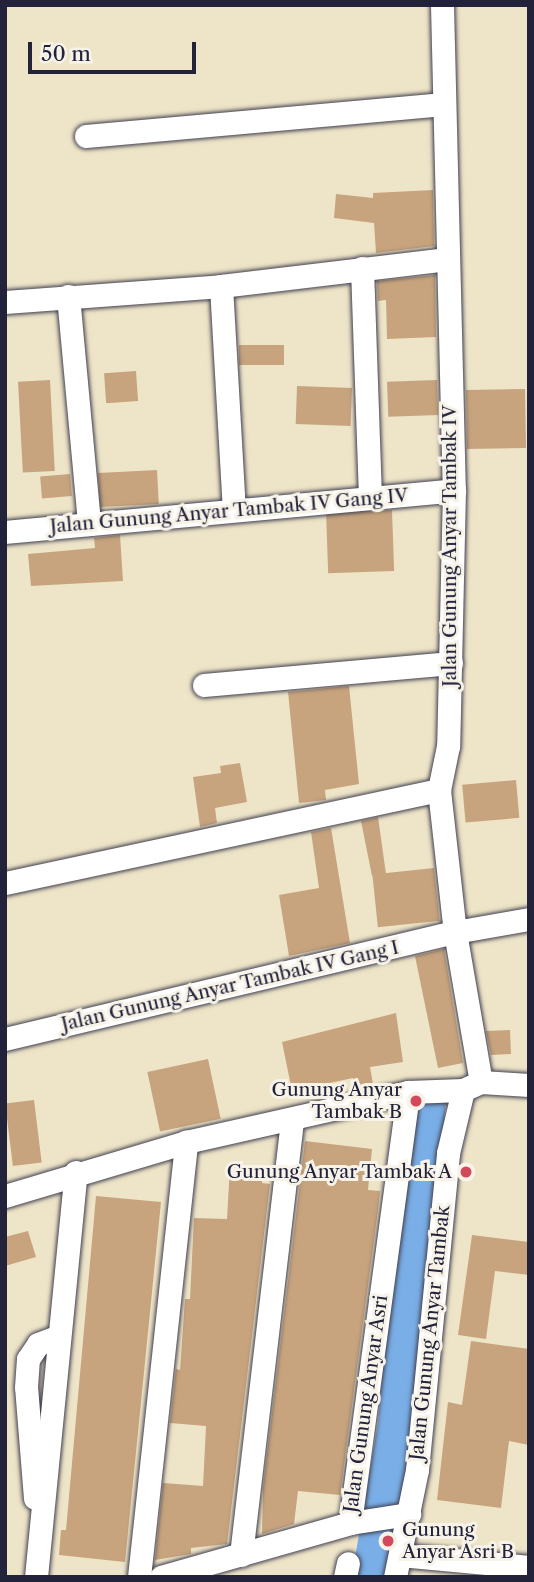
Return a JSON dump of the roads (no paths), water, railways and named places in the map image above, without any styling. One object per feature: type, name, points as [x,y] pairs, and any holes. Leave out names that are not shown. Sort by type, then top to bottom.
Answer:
[{"type":"street","name":"Jalan Gunung Anyar Tambak IV","points":[[442,5],[454,490],[448,746],[439,790],[472,1086]]},
{"type":"street","points":[[86,136],[444,104]]},
{"type":"street","points":[[5,302],[221,286],[447,258]]},
{"type":"street","points":[[362,268],[370,495]]},
{"type":"street","points":[[221,286],[234,509]]},
{"type":"street","points":[[68,296],[89,524]]},
{"type":"street","name":"Jalan Gunung Anyar Tambak IV Gang IV","points":[[5,533],[370,495],[454,490]]},
{"type":"street","points":[[204,685],[451,663]]},
{"type":"street","points":[[5,883],[439,790]]},
{"type":"street","name":"Jalan Gunung Anyar Tambak IV Gang I","points":[[5,1039],[455,932],[529,919]]},
{"type":"street","points":[[5,1196],[76,1172],[187,1142],[408,1092],[472,1086],[529,1085]]},
{"type":"street","name":"Jalan Gunung Anyar Tambak","points":[[397,1566],[399,1515],[447,1153],[472,1086]]},
{"type":"street","name":"Jalan Gunung Anyar Asri","points":[[354,1522],[408,1092]]},
{"type":"street","points":[[241,1555],[292,1119]]},
{"type":"street","points":[[139,1577],[187,1142]]},
{"type":"street","points":[[36,1577],[76,1172]]},
{"type":"street","name":"Jalan Gunung Anyar Asri","points":[[161,1577],[354,1522],[399,1515]]},
{"type":"street","points":[[397,1566],[529,1567]]},
{"type":"waterway","points":[[372,1577],[398,1425],[426,1101]]},
{"type":"place","name":"Gunung Anyar Tambak B","points":[[416,1101]]},
{"type":"place","name":"Gunung Anyar Tambak A","points":[[466,1172]]},
{"type":"place","name":"Gunung Anyar Asri B","points":[[388,1541]]}]
